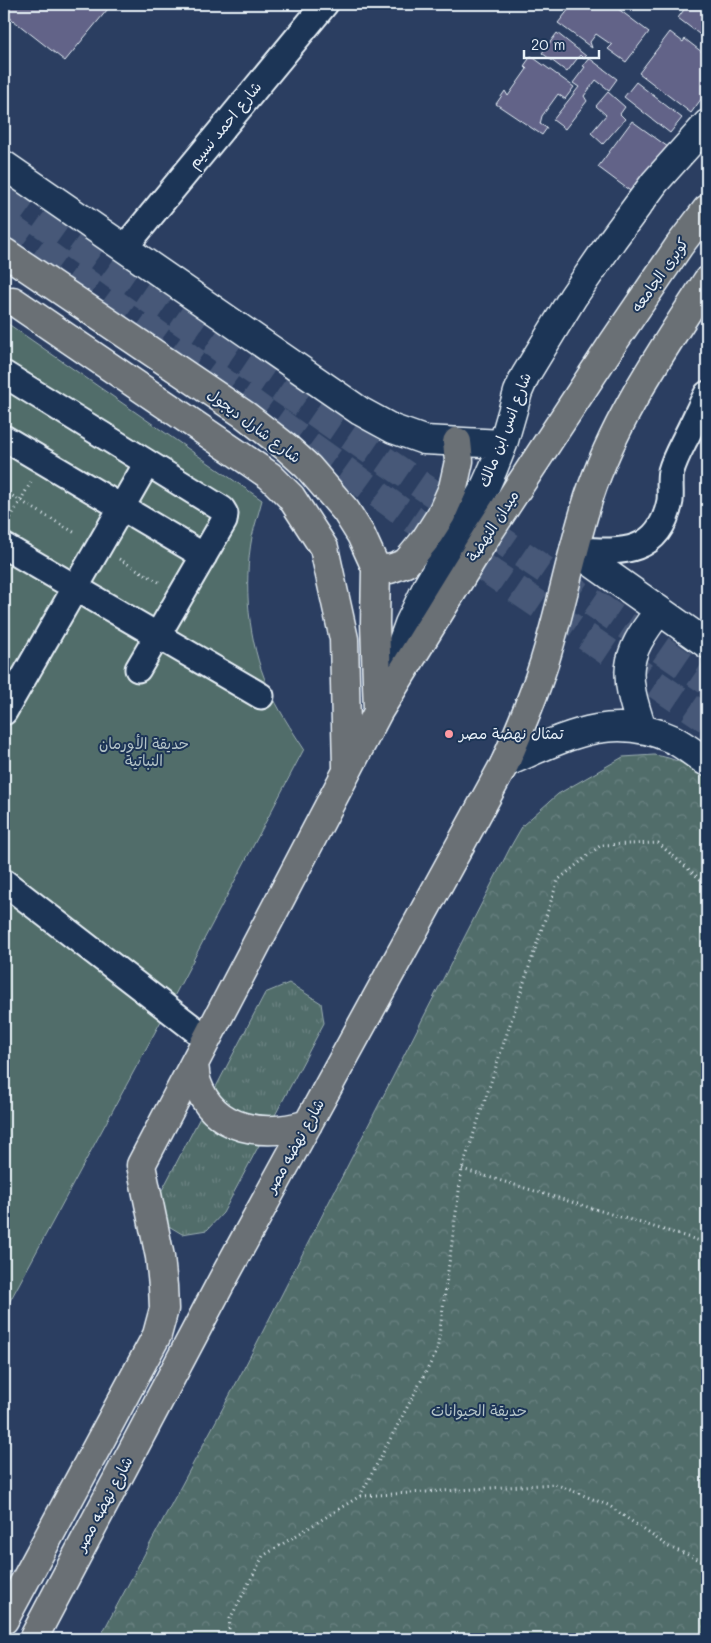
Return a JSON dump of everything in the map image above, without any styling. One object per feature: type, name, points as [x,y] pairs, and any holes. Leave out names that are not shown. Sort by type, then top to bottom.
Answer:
[{"type":"main road","name":"كوبرى الجامعه","points":[[613,343],[707,209]]},
{"type":"main road","name":"شارع شارل ديجول","points":[[4,252],[245,415],[308,467],[346,511],[362,535],[376,568],[378,712]]},
{"type":"main road","points":[[574,550],[589,496],[608,448],[632,400],[707,281]]},
{"type":"main road","points":[[13,301],[270,476],[291,497],[324,548],[344,639],[348,770]]},
{"type":"main road","name":"ميدان النهضة","points":[[378,712],[486,534],[613,343]]},
{"type":"main road","points":[[376,568],[390,569],[406,563],[425,540],[441,515],[453,488],[459,461],[457,442]]},
{"type":"main road","name":"شارع نهضه مصر","points":[[33,1639],[223,1279],[505,763],[527,712],[548,650],[574,550]]},
{"type":"main road","points":[[4,1620],[157,1335],[164,1309],[162,1276],[160,1257],[141,1165],[378,712]]},
{"type":"main road","points":[[194,1064],[197,1083],[206,1100],[220,1115],[238,1125],[256,1131],[274,1131],[292,1129],[308,1124]]},
{"type":"street","name":"شارع احمد نسيم","points":[[125,247],[325,4]]},
{"type":"street","name":"شارع انس ابن مالك","points":[[378,712],[394,662],[409,624],[428,585],[485,487],[503,444],[518,392],[525,376],[573,297],[655,182],[707,124]]},
{"type":"street","points":[[4,165],[360,411],[393,429],[424,440],[503,444]]},
{"type":"street","points":[[4,374],[224,511],[226,518],[138,669]]},
{"type":"street","points":[[574,550],[617,552],[639,547],[656,533],[666,514],[670,494],[670,478],[674,463],[707,394]]},
{"type":"street","points":[[4,438],[204,556]]},
{"type":"street","points":[[4,712],[147,462]]},
{"type":"street","points":[[4,546],[261,696]]},
{"type":"street","points":[[574,550],[707,644]]},
{"type":"street","points":[[642,729],[629,685],[630,660],[637,643],[659,611]]},
{"type":"street","points":[[505,763],[584,731],[612,727],[642,729],[672,740],[707,762]]},
{"type":"street","points":[[4,882],[207,1039]]},
{"type":"path","points":[[360,1496],[437,1351],[462,1169],[558,880],[601,845],[658,843],[707,885]]},
{"type":"path","points":[[462,1169],[707,1243]]},
{"type":"path","points":[[228,1639],[230,1619],[263,1556],[360,1496],[555,1484],[608,1505],[669,1547],[707,1563]]},
{"type":"green space","name":"حديقة الأورمان النباتية","points":[[4,321],[262,500],[249,555],[248,593],[252,632],[261,669],[268,687],[280,711],[304,749],[168,1008],[4,1312]]},
{"type":"green space","name":"حديقة الحيوانات","points":[[654,755],[682,763],[707,778],[707,1639],[99,1639],[239,1378],[523,825],[558,794],[623,757]]},
{"type":"green space","points":[[289,983],[321,1003],[324,1023],[223,1213],[207,1230],[182,1234],[162,1222],[158,1198],[265,993]]},
{"type":"building","points":[[4,4],[112,4],[65,61],[4,13]]},
{"type":"building","points":[[573,4],[582,4],[590,9],[594,4],[620,4],[617,8],[649,32],[626,62],[608,49],[612,45],[596,34],[590,42],[592,48],[558,23]]},
{"type":"building","points":[[688,4],[707,4],[707,40],[678,18]]},
{"type":"building","points":[[670,32],[683,42],[685,39],[707,56],[707,91],[691,113],[639,73]]},
{"type":"building","points":[[557,33],[586,56],[584,59],[580,55],[567,72],[542,53]]},
{"type":"building","points":[[531,56],[574,87],[565,99],[558,94],[542,116],[540,124],[547,128],[542,135],[496,104],[505,91],[508,96],[527,69],[524,66]]},
{"type":"building","points":[[589,58],[617,79],[609,90],[596,80],[584,96],[587,101],[565,129],[553,120],[579,87],[573,83]]},
{"type":"building","points":[[636,82],[682,118],[670,133],[624,97]]},
{"type":"building","points":[[608,92],[625,107],[620,114],[625,119],[603,144],[591,133],[606,115],[596,106]]},
{"type":"building","points":[[632,121],[668,147],[637,196],[598,167]]},
{"type":"tunnel","points":[[4,196],[114,275],[707,681]]},
{"type":"tunnel","points":[[4,223],[401,511],[707,719]]},
{"type":"place","name":"تمثال نهضة مصر","points":[[449,734]]}]
